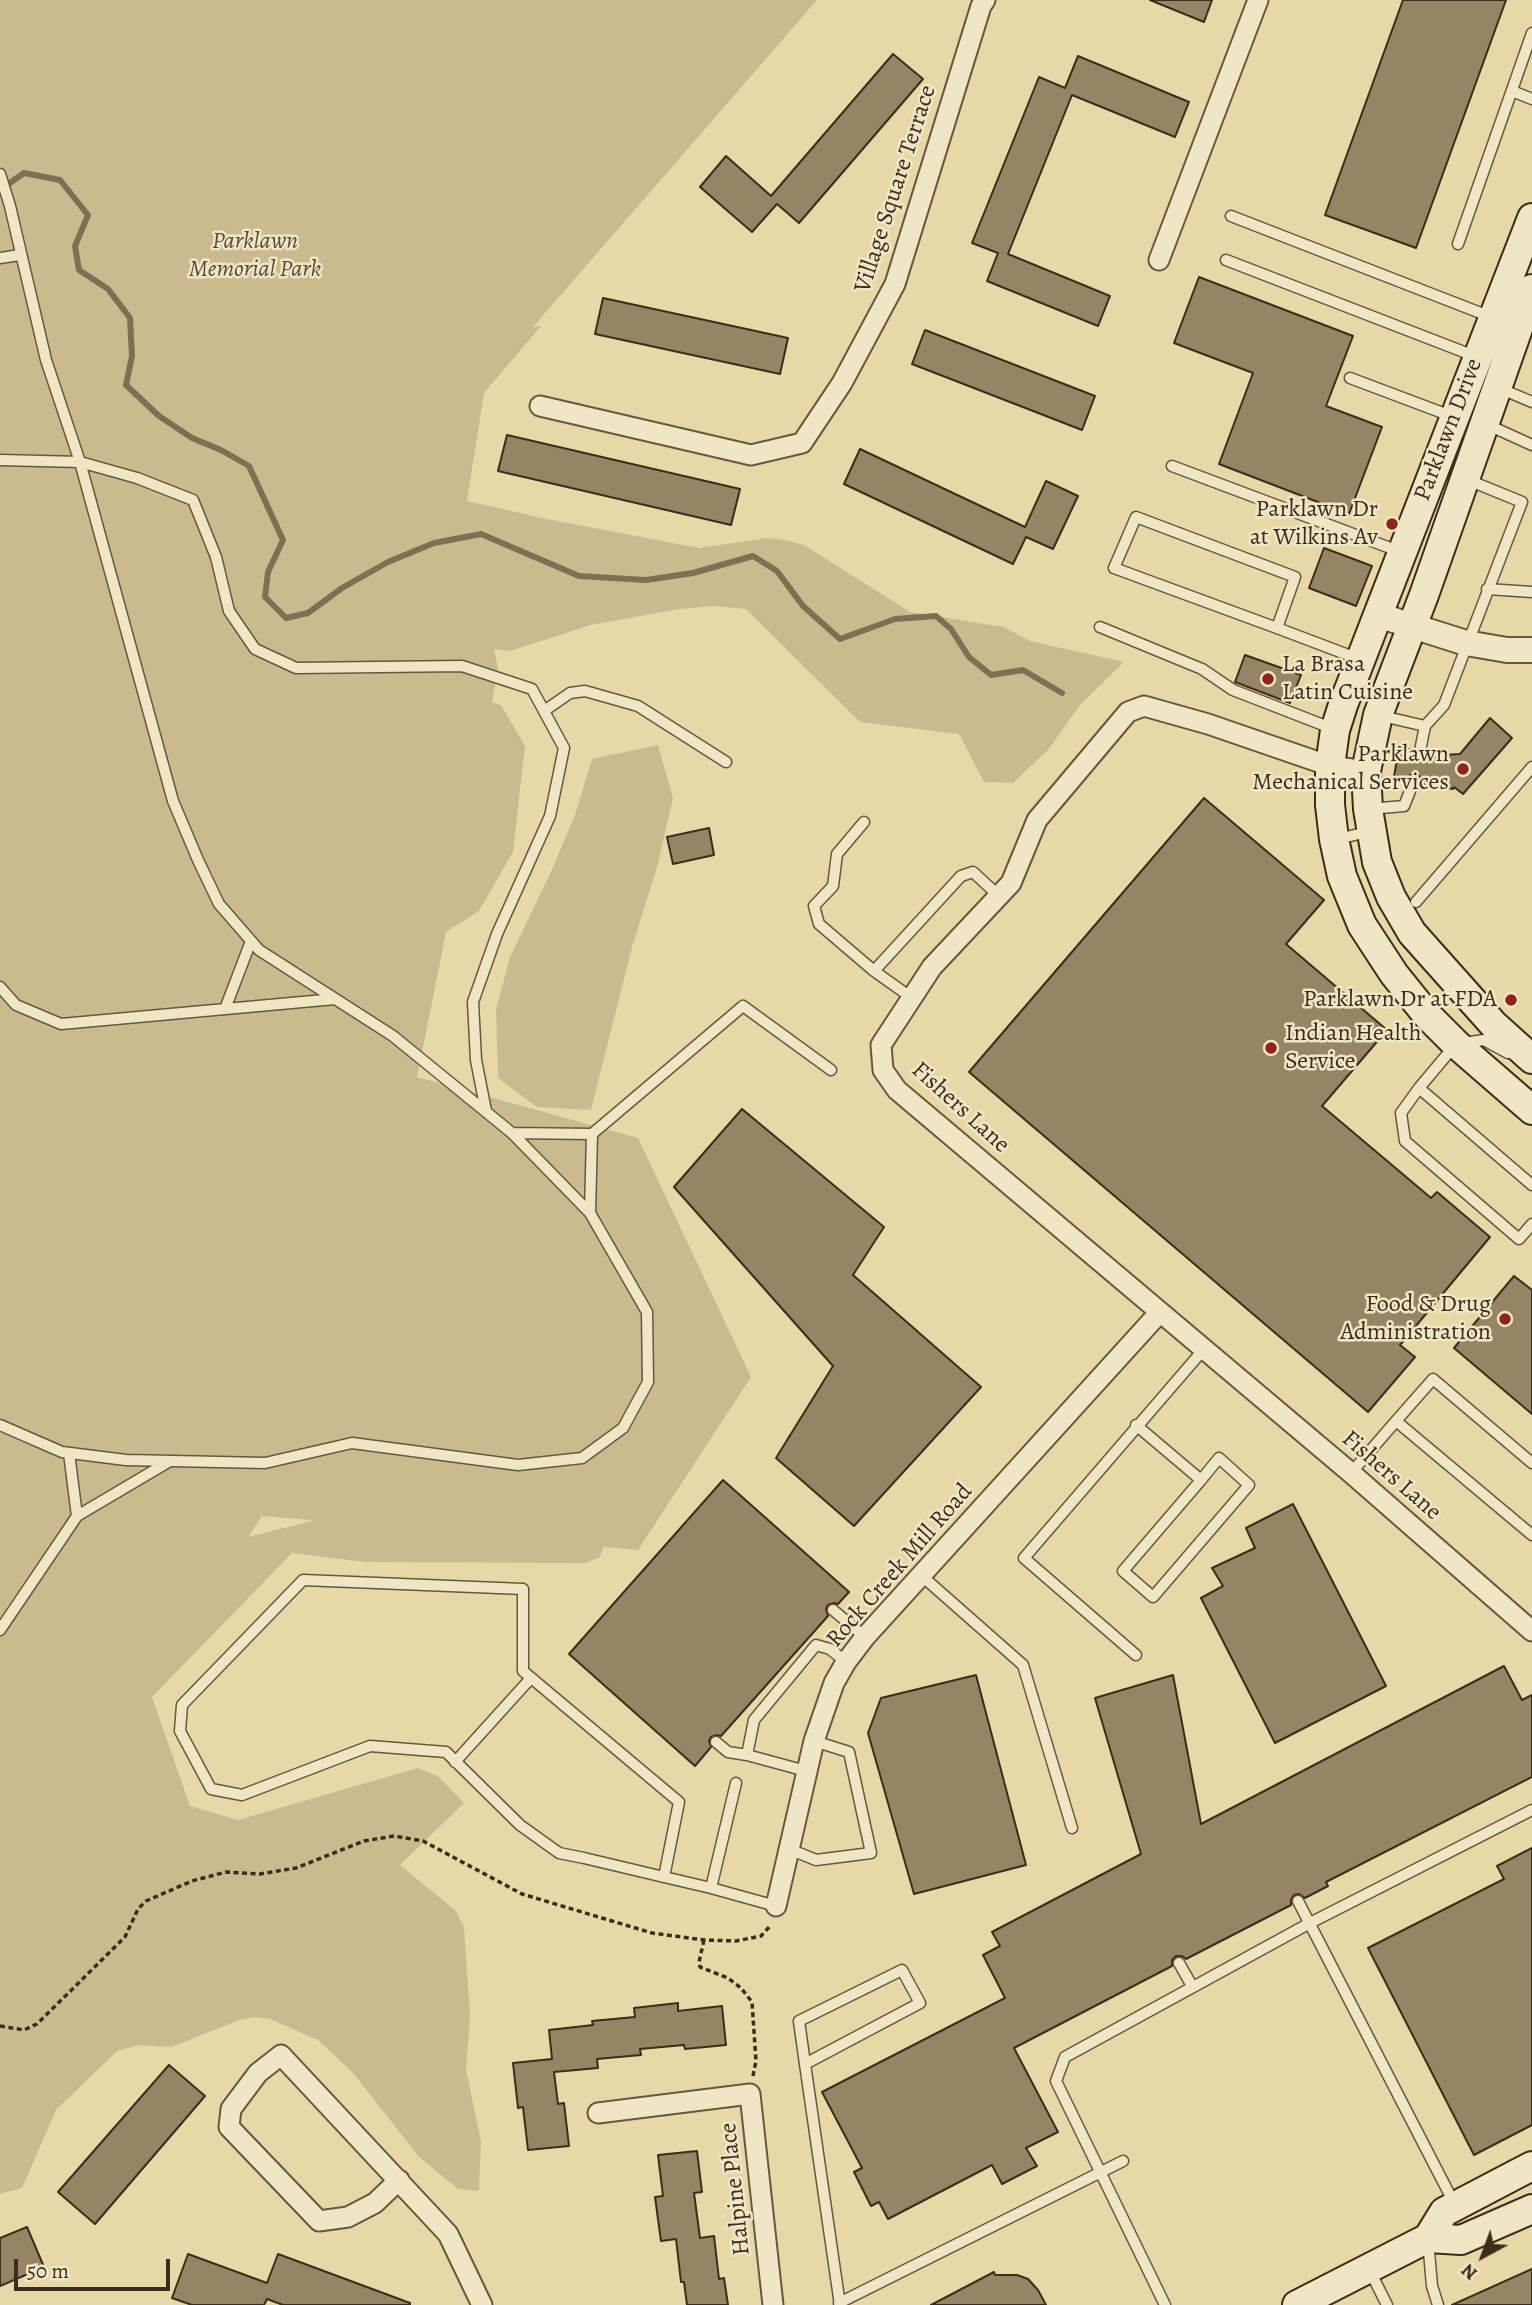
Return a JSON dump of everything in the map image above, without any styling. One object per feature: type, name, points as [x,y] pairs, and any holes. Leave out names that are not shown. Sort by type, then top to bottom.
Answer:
[{"type":"main road","name":"Parklawn Drive","points":[[1532,218],[1361,659],[1335,730],[1330,766],[1330,805],[1334,839],[1342,876],[1362,925],[1394,974],[1427,1015],[1456,1045],[1532,1110]]},
{"type":"main road","name":"Parklawn Drive","points":[[1532,289],[1486,424],[1378,715],[1366,771],[1377,862],[1412,933],[1486,1017],[1532,1059]]},
{"type":"main road","points":[[1428,2238],[1444,2212],[1532,2166]]},
{"type":"main road","points":[[1297,2305],[1428,2238],[1461,2239],[1532,2209]]},
{"type":"street","name":"Village Square Terrace","points":[[540,406],[751,455],[802,443],[842,383],[895,284],[985,0]]},
{"type":"street","points":[[1159,260],[1258,0]]},
{"type":"street","points":[[1378,615],[1466,643],[1507,650],[1532,650]]},
{"type":"street","name":"Fishers Lane","points":[[1366,771],[1330,766],[1208,724],[1144,706],[1128,712],[1037,820],[1011,883],[932,968],[881,1045],[883,1070],[897,1090],[1351,1473],[1532,1631]]},
{"type":"street","name":"Rock Creek Mill Road","points":[[776,1906],[814,1741],[834,1683],[846,1662],[865,1637],[1160,1312]]},
{"type":"street","points":[[399,2180],[375,2203],[348,2217],[319,2221],[229,2127],[231,2109],[258,2073],[281,2055],[399,2180],[449,2234],[482,2305]]},
{"type":"street","name":"Halpine Place","points":[[598,2113],[750,2094],[773,2305]]},
{"type":"lane","points":[[1458,244],[1532,33]]},
{"type":"lane","points":[[1512,91],[1532,99]]},
{"type":"lane","points":[[0,174],[46,360],[80,463],[173,801],[219,904],[259,950],[393,1036],[486,1111],[512,1133],[590,1213],[647,1312],[648,1382],[623,1428],[582,1458],[518,1465],[352,1443],[265,1463],[126,1460],[69,1453],[0,1425]]},
{"type":"lane","points":[[1231,216],[1493,317]]},
{"type":"lane","points":[[0,258],[20,255]]},
{"type":"lane","points":[[1226,260],[1478,358]]},
{"type":"lane","points":[[1350,378],[1454,418]]},
{"type":"lane","points":[[1499,388],[1532,401]]},
{"type":"lane","points":[[1486,424],[1532,445]]},
{"type":"lane","points":[[0,460],[80,463],[138,478],[193,500],[216,557],[229,611],[255,649],[296,668],[462,666],[532,689],[564,748],[550,816],[497,934],[473,1002],[476,1060],[486,1111]]},
{"type":"lane","points":[[1172,466],[1402,552]]},
{"type":"lane","points":[[1420,751],[1425,726],[1444,705],[1522,502],[1466,479]]},
{"type":"lane","points":[[1277,628],[1295,577],[1136,517],[1114,568],[1361,659]]},
{"type":"lane","points":[[1487,589],[1532,592]]},
{"type":"lane","points":[[1100,627],[1202,669],[1233,690],[1335,730]]},
{"type":"lane","points":[[544,711],[570,693],[585,691],[638,706],[726,762]]},
{"type":"lane","points":[[1378,715],[1425,726]]},
{"type":"lane","points":[[1416,902],[1532,767]]},
{"type":"lane","points":[[1334,839],[1404,806],[1414,781]]},
{"type":"lane","points":[[864,822],[837,854],[833,886],[814,906],[819,924],[912,999]]},
{"type":"lane","points":[[874,971],[961,876],[972,872],[999,896]]},
{"type":"lane","points":[[225,1009],[251,941]]},
{"type":"lane","points":[[0,987],[16,1005],[61,1024],[335,999]]},
{"type":"lane","points":[[512,1133],[592,1134],[743,1006],[831,1070]]},
{"type":"lane","points":[[1532,1066],[1484,1040],[1456,1045],[1401,1113],[1405,1141],[1520,1239],[1532,1224]]},
{"type":"lane","points":[[1419,1088],[1532,1185]]},
{"type":"lane","points":[[590,1213],[592,1134]]},
{"type":"lane","points":[[1136,1655],[1024,1558],[1204,1349]]},
{"type":"lane","points":[[1351,1473],[1433,1378],[1532,1463]]},
{"type":"lane","points":[[1396,1421],[1532,1535]]},
{"type":"lane","points":[[1136,1425],[1201,1479]]},
{"type":"lane","points":[[69,1453],[77,1516]]},
{"type":"lane","points":[[1219,1458],[1249,1485],[1153,1597],[1123,1571],[1201,1479],[1219,1458]]},
{"type":"lane","points":[[0,1630],[77,1516],[171,1461]]},
{"type":"lane","points":[[922,1576],[1023,1665],[1072,1828]]},
{"type":"lane","points":[[664,1877],[679,1802],[523,1671],[523,1589],[303,1580],[182,1705],[180,1731],[211,1789],[242,1795],[370,1746],[446,1752],[520,1825],[559,1853],[776,1906]]},
{"type":"lane","points":[[833,1610],[865,1637]]},
{"type":"lane","points":[[747,1755],[754,1720],[816,1645],[830,1649],[846,1662]]},
{"type":"lane","points":[[455,1762],[531,1678]]},
{"type":"lane","points":[[789,1849],[816,1860],[871,1853],[849,1752],[814,1741]]},
{"type":"lane","points":[[716,1742],[728,1752],[806,1771]]},
{"type":"lane","points":[[711,1888],[736,1783]]},
{"type":"lane","points":[[1165,2305],[1056,2081],[1065,2057],[1310,1923],[1532,1810]]},
{"type":"lane","points":[[1298,1901],[1455,2206]]},
{"type":"lane","points":[[1179,1963],[1192,1986]]},
{"type":"lane","points":[[805,2064],[919,2003],[902,1970],[799,2021],[805,2064],[840,2304],[1123,2161]]},
{"type":"lane","points":[[1428,2238],[1436,2300]]},
{"type":"lane","points":[[1369,2268],[1387,2305]]},
{"type":"path","points":[[0,2026],[24,2029],[37,2024],[125,1937],[138,1909],[146,1901],[192,1881],[226,1872],[260,1874],[296,1868],[364,1841],[394,1836],[423,1842],[522,1894],[652,1933],[736,1941],[761,1936],[774,1921],[776,1906]]},
{"type":"path","points":[[704,1940],[700,1967],[728,1978],[741,1988],[752,2002],[756,2061],[750,2094]]},
{"type":"green space","name":"Parklawn Memorial Park","points":[[0,0],[817,0],[533,327],[541,326],[484,393],[467,501],[699,548],[767,538],[785,540],[804,545],[910,612],[1004,627],[1030,641],[1124,662],[1080,705],[1048,750],[1013,783],[984,782],[959,734],[860,722],[746,609],[713,606],[679,609],[591,625],[510,651],[494,649],[498,669],[492,702],[501,705],[525,746],[513,852],[479,911],[446,932],[417,1077],[638,1138],[751,1377],[638,1550],[603,1547],[600,1557],[585,1563],[364,1562],[292,1553],[152,1697],[190,1806],[238,1820],[418,1768],[439,1777],[464,1803],[400,1865],[456,1911],[464,1927],[470,2015],[466,2070],[481,2141],[479,2191],[458,2189],[419,2157],[354,2074],[318,2040],[270,2019],[255,2017],[239,2020],[171,2047],[139,2045],[117,2051],[56,2110],[22,2188],[0,2194]],"holes":[[[262,1516],[312,1521],[248,1537]]]},
{"type":"green space","points":[[658,745],[673,798],[591,1110],[537,1107],[498,1078],[496,1010],[510,957],[575,815],[592,759]]},
{"type":"building","points":[[1150,0],[1212,0],[1204,22]]},
{"type":"building","points":[[1403,0],[1506,0],[1416,248],[1325,215]]},
{"type":"building","points":[[893,54],[923,79],[799,223],[777,204],[752,232],[700,187],[726,156],[771,196]]},
{"type":"building","points":[[1078,56],[1189,102],[1175,137],[1072,95],[1008,254],[1110,296],[1098,326],[987,281],[998,253],[972,243],[1039,77],[1065,88]]},
{"type":"building","points":[[1199,277],[1353,336],[1326,406],[1382,427],[1349,514],[1219,464],[1253,373],[1174,343]]},
{"type":"building","points":[[603,298],[788,338],[780,374],[595,334]]},
{"type":"building","points":[[925,330],[1095,396],[1082,430],[912,364]]},
{"type":"building","points":[[507,435],[740,489],[731,525],[498,471]]},
{"type":"building","points":[[860,449],[1025,527],[1046,481],[1078,496],[1053,549],[1026,537],[1013,564],[844,484]]},
{"type":"building","points":[[1324,548],[1372,566],[1356,606],[1309,588]]},
{"type":"building","name":"La Brasa Latin Cuisine","points":[[1245,655],[1301,675],[1290,703],[1235,682]]},
{"type":"building","name":"Parklawn Mechanical Services","points":[[1490,718],[1512,738],[1463,794],[1454,787],[1453,789],[1421,783],[1416,774],[1410,775],[1407,780],[1394,777],[1399,747],[1413,750],[1419,758],[1427,752],[1460,754]]},
{"type":"building","points":[[1204,798],[1324,900],[1286,944],[1387,1030],[1322,1106],[1431,1198],[1437,1192],[1490,1237],[1400,1345],[1415,1357],[1368,1412],[969,1072]]},
{"type":"building","points":[[709,828],[714,855],[673,864],[667,837]]},
{"type":"building","points":[[742,1109],[884,1227],[853,1275],[981,1387],[854,1526],[776,1458],[833,1366],[674,1187]]},
{"type":"building","name":"Food & Drug Administration","points":[[1514,1276],[1532,1290],[1532,1414],[1454,1348]]},
{"type":"building","points":[[723,1480],[849,1592],[838,1604],[828,1605],[828,1616],[721,1736],[711,1737],[711,1747],[695,1766],[569,1654]]},
{"type":"building","points":[[1293,1504],[1386,1686],[1275,1743],[1201,1598],[1223,1586],[1212,1568],[1255,1548],[1246,1528]]},
{"type":"building","points":[[1504,1666],[1522,1700],[1532,1695],[1532,1777],[1326,1882],[1328,1886],[1305,1898],[1299,1894],[1294,1895],[1291,1905],[1186,1959],[1176,1956],[1172,1960],[1172,1966],[1014,2048],[1058,2132],[1026,2148],[1037,2166],[1002,2184],[992,2165],[888,2219],[879,2202],[871,2206],[854,2172],[862,2168],[822,2092],[1005,1998],[983,1955],[1000,1946],[992,1932],[1141,1854],[1095,1698],[1173,1675],[1201,1824]]},
{"type":"building","points":[[976,1675],[1026,1865],[914,1894],[868,1733],[881,1698]]},
{"type":"building","points":[[1532,1848],[1532,2125],[1474,2155],[1368,1948],[1504,1879],[1497,1866]]},
{"type":"building","points":[[678,2003],[678,2011],[722,2006],[726,2045],[640,2049],[641,2055],[597,2059],[598,2068],[554,2072],[558,2104],[564,2103],[569,2146],[528,2150],[523,2107],[518,2108],[513,2063],[552,2059],[549,2030],[593,2025],[592,2021],[635,2017],[634,2008]]},
{"type":"building","points":[[169,2065],[205,2096],[95,2224],[58,2192]]},
{"type":"building","points":[[697,2151],[702,2192],[694,2193],[700,2238],[714,2236],[719,2279],[724,2278],[728,2305],[687,2305],[684,2282],[681,2282],[676,2239],[661,2241],[655,2197],[663,2196],[658,2155]]},
{"type":"building","points":[[27,2227],[44,2267],[0,2286],[0,2238]]},
{"type":"building","points":[[188,2254],[267,2283],[278,2254],[410,2305],[283,2305],[267,2299],[264,2305],[192,2305],[172,2298]]},
{"type":"building","points":[[1532,2269],[1532,2305],[1452,2305]]},
{"type":"building","points":[[994,2272],[995,2275],[1017,2275],[1028,2279],[1046,2305],[931,2305]]},
{"type":"waterway","points":[[0,190],[24,173],[60,180],[88,215],[75,246],[79,270],[108,289],[130,318],[132,356],[126,385],[159,416],[192,438],[249,466],[283,540],[268,572],[265,597],[286,618],[308,613],[342,588],[388,562],[434,543],[481,534],[579,576],[646,580],[693,573],[753,556],[777,571],[803,606],[840,639],[895,619],[936,616],[951,629],[969,657],[991,675],[1023,670],[1062,693]]},
{"type":"place","name":"Parklawn Dr at Wilkins Av","points":[[1392,524]]},
{"type":"place","name":"La Brasa Latin Cuisine","points":[[1268,679]]},
{"type":"place","name":"Parklawn Mechanical Services","points":[[1463,769]]},
{"type":"place","name":"Parklawn Dr at FDA","points":[[1511,1000]]},
{"type":"place","name":"Indian Health Service","points":[[1271,1048]]},
{"type":"place","name":"Food & Drug Administration","points":[[1505,1319]]}]
